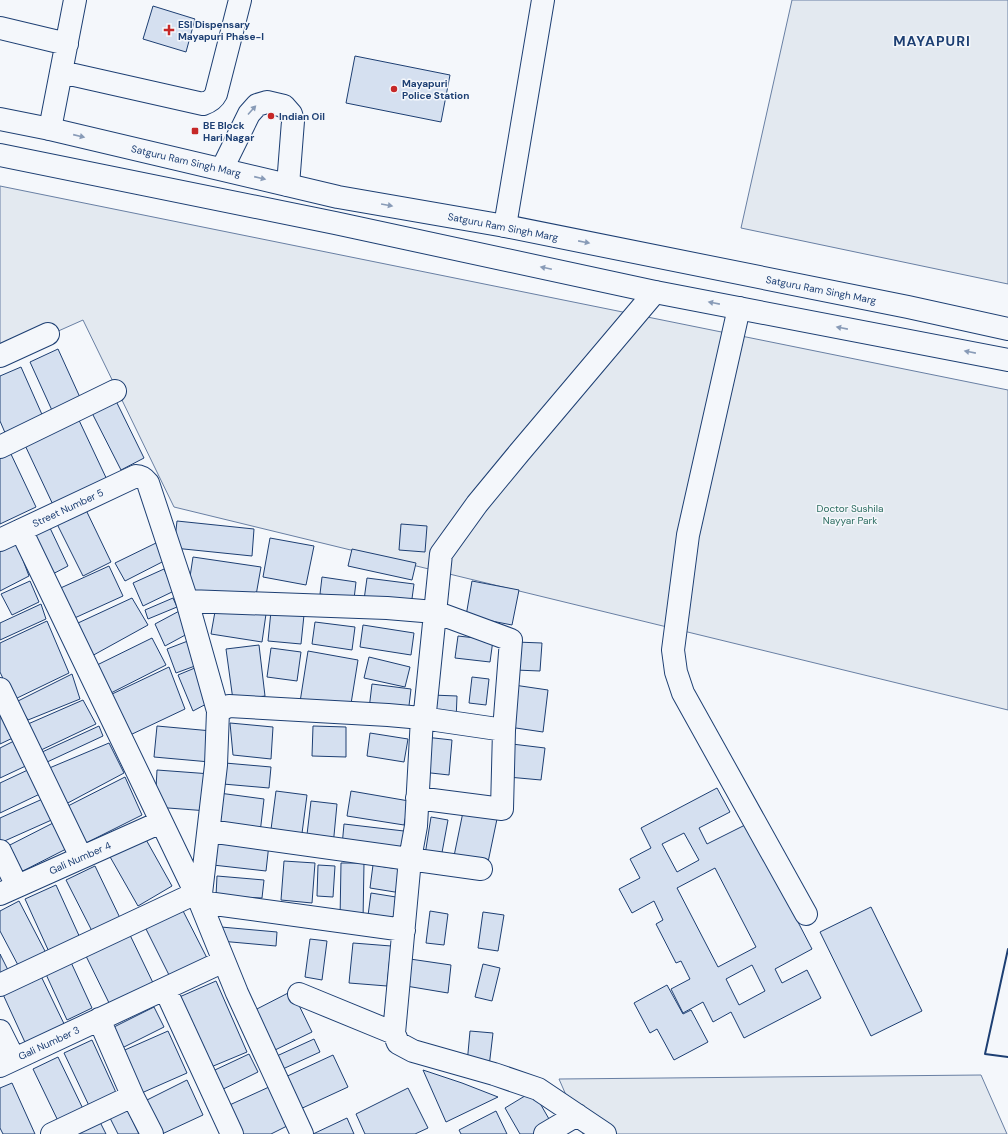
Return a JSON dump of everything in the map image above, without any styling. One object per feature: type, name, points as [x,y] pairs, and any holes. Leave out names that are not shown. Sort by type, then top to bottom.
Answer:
[{"type":"street","points":[[50,129],[75,0]]},
{"type":"street","points":[[61,72],[203,104],[209,102],[216,94],[240,0]]},
{"type":"street","points":[[505,226],[543,0]]},
{"type":"street","points":[[0,28],[66,44]]},
{"type":"street","points":[[222,170],[248,114],[257,105],[267,102],[284,106],[291,114],[293,121],[288,185]]},
{"type":"street","name":"Satguru Ram Singh Marg","points":[[0,119],[50,129],[338,197],[505,226],[908,307],[1008,329]]},
{"type":"street","points":[[0,155],[335,223],[655,292],[1008,360]]},
{"type":"street","points":[[602,1133],[538,1089],[494,1074],[413,1051],[398,1043],[394,1033],[410,859],[416,826],[422,718],[425,712],[441,554],[477,504],[655,292]]},
{"type":"street","points":[[739,308],[688,535],[673,650],[676,672],[683,693],[806,914]]},
{"type":"street","points":[[0,356],[48,334]]},
{"type":"street","points":[[0,447],[115,391]]},
{"type":"street","name":"Street Number 5","points":[[0,540],[136,476],[141,476],[145,478],[148,483],[187,601]]},
{"type":"street","points":[[21,530],[198,898],[237,993],[302,1134]]},
{"type":"street","points":[[198,898],[216,765],[218,711],[187,601],[387,608],[435,612],[511,640],[504,730],[502,809],[417,798]]},
{"type":"street","points":[[0,689],[81,857]]},
{"type":"street","points":[[218,711],[229,706],[388,715],[422,718],[504,730]]},
{"type":"street","name":"Gali Number 4","points":[[9,890],[161,822]]},
{"type":"street","points":[[208,831],[482,869]]},
{"type":"street","points":[[0,851],[9,890]]},
{"type":"street","points":[[0,985],[198,898],[404,930]]},
{"type":"street","name":"Gali Number 3","points":[[7,1063],[224,961]]},
{"type":"street","points":[[165,989],[232,1134]]},
{"type":"street","points":[[299,994],[394,1033]]},
{"type":"street","points":[[99,1019],[133,1097],[152,1134]]},
{"type":"street","points":[[0,1030],[7,1063]]},
{"type":"street","points":[[52,1134],[133,1097]]},
{"type":"street","points":[[545,1134],[577,1116]]},
{"type":"green space","points":[[792,0],[1008,0],[1008,284],[741,228]]},
{"type":"green space","name":"Doctor Sushila Nayyar Park","points":[[0,186],[1008,390],[1008,710],[174,507],[83,320],[0,357]]},
{"type":"green space","points":[[981,1075],[1007,1134],[583,1134],[559,1079]]},
{"type":"building","points":[[153,6],[195,19],[186,52],[143,39]]},
{"type":"building","points":[[355,56],[450,75],[441,122],[346,103]]},
{"type":"building","points":[[58,349],[83,404],[55,417],[30,362]]},
{"type":"building","points":[[21,367],[44,419],[6,435],[0,421],[0,376]]},
{"type":"building","points":[[116,401],[144,458],[121,470],[92,413]]},
{"type":"building","points":[[77,416],[109,484],[55,509],[23,441]]},
{"type":"building","points":[[10,452],[36,507],[0,524],[0,457]]},
{"type":"building","points":[[86,510],[111,562],[83,576],[57,524]]},
{"type":"building","points":[[177,521],[254,529],[252,556],[174,548]]},
{"type":"building","points":[[401,524],[427,526],[425,552],[399,550]]},
{"type":"building","points":[[50,528],[68,566],[47,577],[29,538]]},
{"type":"building","points":[[270,538],[314,546],[306,585],[263,577]]},
{"type":"building","points":[[15,539],[29,576],[0,591],[0,545]]},
{"type":"building","points":[[156,543],[166,560],[125,581],[115,563]]},
{"type":"building","points":[[352,549],[416,563],[412,580],[348,566]]},
{"type":"building","points":[[193,557],[261,567],[255,601],[188,590]]},
{"type":"building","points":[[109,566],[123,596],[68,621],[54,591]]},
{"type":"building","points":[[164,569],[174,591],[143,606],[133,583]]},
{"type":"building","points":[[322,577],[356,582],[354,599],[320,594]]},
{"type":"building","points":[[367,578],[414,584],[411,606],[364,600]]},
{"type":"building","points":[[30,581],[39,602],[12,615],[1,594]]},
{"type":"building","points":[[472,581],[519,590],[512,625],[466,616]]},
{"type":"building","points":[[132,598],[148,625],[90,657],[78,623]]},
{"type":"building","points":[[173,598],[177,607],[148,619],[145,610]]},
{"type":"building","points":[[41,604],[46,619],[0,640],[0,623]]},
{"type":"building","points":[[216,606],[266,614],[262,642],[211,634]]},
{"type":"building","points":[[183,609],[189,633],[165,646],[155,624]]},
{"type":"building","points":[[271,611],[304,615],[301,644],[268,641]]},
{"type":"building","points":[[47,621],[69,673],[13,700],[0,672],[0,643]]},
{"type":"building","points":[[315,622],[355,627],[352,650],[312,644]]},
{"type":"building","points":[[363,625],[414,633],[411,655],[360,647]]},
{"type":"building","points":[[458,636],[493,640],[490,662],[455,658]]},
{"type":"building","points":[[152,638],[166,665],[107,695],[93,667]]},
{"type":"building","points":[[193,639],[203,663],[176,673],[167,649]]},
{"type":"building","points":[[516,642],[542,643],[540,671],[515,670]]},
{"type":"building","points":[[259,645],[265,696],[233,700],[226,649]]},
{"type":"building","points":[[271,648],[301,652],[297,681],[267,677]]},
{"type":"building","points":[[308,651],[358,660],[350,710],[300,702]]},
{"type":"building","points":[[369,657],[410,667],[405,687],[364,678]]},
{"type":"building","points":[[202,665],[210,702],[193,711],[178,675]]},
{"type":"building","points":[[169,667],[185,709],[128,736],[110,695]]},
{"type":"building","points":[[72,674],[80,699],[28,720],[16,702]]},
{"type":"building","points":[[472,677],[489,679],[486,705],[469,703]]},
{"type":"building","points":[[372,684],[411,689],[408,714],[369,709]]},
{"type":"building","points":[[514,685],[548,690],[543,732],[509,727]]},
{"type":"building","points":[[432,695],[457,696],[456,721],[431,718]]},
{"type":"building","points":[[0,698],[17,736],[0,744]]},
{"type":"building","points":[[83,700],[96,724],[39,751],[28,724]]},
{"type":"building","points":[[230,723],[273,727],[271,759],[233,755]]},
{"type":"building","points":[[99,726],[103,736],[45,763],[40,753]]},
{"type":"building","points":[[157,726],[212,731],[210,762],[154,757]]},
{"type":"building","points":[[313,726],[346,727],[346,757],[312,756]]},
{"type":"building","points":[[370,733],[408,739],[404,762],[367,756]]},
{"type":"building","points":[[425,737],[452,740],[449,775],[422,772]]},
{"type":"building","points":[[20,738],[32,763],[0,778],[0,748]]},
{"type":"building","points":[[109,743],[124,773],[64,805],[47,769]]},
{"type":"building","points":[[512,744],[545,748],[541,780],[508,777]]},
{"type":"building","points":[[225,763],[271,767],[269,788],[223,784]]},
{"type":"building","points":[[32,768],[44,792],[0,813],[0,783]]},
{"type":"building","points":[[157,770],[211,774],[208,811],[155,807]]},
{"type":"building","points":[[125,777],[142,815],[84,844],[64,808]]},
{"type":"building","points":[[717,788],[730,812],[699,828],[707,844],[747,824],[812,949],[775,969],[782,983],[807,970],[821,998],[744,1038],[731,1012],[713,1022],[703,1002],[683,1013],[671,989],[690,979],[681,961],[676,963],[656,924],[663,920],[654,901],[632,913],[619,889],[640,878],[630,859],[651,848],[641,828]],"holes":[[[684,833],[699,860],[677,872],[662,844]],[[715,868],[756,947],[718,967],[677,888]],[[752,965],[765,991],[739,1005],[726,979]]]},
{"type":"building","points":[[276,791],[307,795],[301,841],[270,837]]},
{"type":"building","points":[[351,791],[409,801],[404,825],[347,816]]},
{"type":"building","points":[[219,793],[264,799],[260,833],[215,827]]},
{"type":"building","points":[[47,797],[56,818],[0,843],[0,818]]},
{"type":"building","points":[[311,801],[337,804],[333,846],[306,843]]},
{"type":"building","points":[[463,812],[497,819],[487,867],[453,861]]},
{"type":"building","points":[[431,817],[448,820],[441,858],[425,855]]},
{"type":"building","points":[[55,822],[68,848],[17,874],[4,848]]},
{"type":"building","points":[[344,824],[404,831],[402,853],[342,846]]},
{"type":"building","points":[[144,836],[172,886],[138,906],[109,855]]},
{"type":"building","points":[[215,838],[269,844],[266,871],[213,865]]},
{"type":"building","points":[[284,861],[315,863],[312,903],[281,900]]},
{"type":"building","points":[[341,863],[364,863],[363,921],[340,920]]},
{"type":"building","points":[[318,865],[335,866],[333,897],[317,896]]},
{"type":"building","points":[[373,865],[405,870],[401,893],[370,888]]},
{"type":"building","points":[[95,866],[121,920],[93,933],[66,880]]},
{"type":"building","points":[[217,876],[264,880],[262,898],[216,896]]},
{"type":"building","points":[[56,885],[81,940],[50,954],[25,899]]},
{"type":"building","points":[[371,893],[396,897],[393,927],[367,923]]},
{"type":"building","points":[[19,901],[46,953],[19,967],[0,931],[0,911]]},
{"type":"building","points":[[180,905],[207,958],[170,977],[143,923]]},
{"type":"building","points":[[871,907],[922,1011],[871,1036],[820,932]]},
{"type":"building","points":[[430,911],[448,914],[444,945],[426,943]]},
{"type":"building","points":[[483,912],[504,915],[498,951],[478,948]]},
{"type":"building","points":[[221,927],[277,932],[276,946],[220,941]]},
{"type":"building","points":[[129,933],[155,987],[112,1009],[85,954]]},
{"type":"building","points":[[310,939],[327,941],[322,980],[305,977]]},
{"type":"building","points":[[353,943],[391,946],[387,986],[349,983]]},
{"type":"building","points":[[0,954],[9,972],[0,977]]},
{"type":"building","points":[[69,958],[92,1008],[67,1020],[44,970]]},
{"type":"building","points":[[410,959],[451,965],[448,993],[406,986]]},
{"type":"building","points":[[483,964],[500,968],[492,1001],[475,997]]},
{"type":"building","points":[[39,972],[68,1032],[29,1051],[1,990]]},
{"type":"building","points":[[216,981],[247,1052],[199,1072],[168,1002]]},
{"type":"building","points":[[667,985],[683,1014],[691,1010],[708,1042],[674,1060],[657,1029],[650,1033],[634,1003]]},
{"type":"building","points":[[292,991],[312,1032],[273,1051],[253,1011]]},
{"type":"building","points":[[154,1007],[164,1027],[118,1050],[108,1030]]},
{"type":"building","points":[[168,1031],[187,1073],[137,1095],[118,1053]]},
{"type":"building","points":[[470,1031],[493,1033],[489,1067],[467,1064]]},
{"type":"building","points":[[314,1039],[320,1052],[274,1073],[268,1060]]},
{"type":"building","points":[[92,1040],[119,1099],[92,1112],[64,1053]]},
{"type":"building","points":[[249,1054],[258,1072],[209,1096],[200,1077]]},
{"type":"building","points":[[333,1055],[348,1087],[296,1111],[281,1079]]},
{"type":"building","points":[[58,1057],[85,1113],[60,1125],[33,1069]]},
{"type":"building","points":[[423,1070],[462,1083],[498,1097],[446,1122]]},
{"type":"building","points":[[187,1080],[203,1115],[162,1134],[141,1103]]},
{"type":"building","points":[[12,1083],[35,1134],[3,1134],[0,1128],[0,1088]]},
{"type":"building","points":[[269,1087],[287,1126],[271,1134],[235,1134],[223,1108]]},
{"type":"building","points":[[408,1088],[428,1128],[415,1134],[365,1134],[356,1114]]},
{"type":"building","points":[[533,1091],[553,1126],[541,1134],[520,1134],[505,1108]]},
{"type":"building","points":[[125,1105],[139,1134],[118,1134],[108,1114]]},
{"type":"building","points":[[496,1111],[507,1134],[461,1134],[459,1130]]},
{"type":"building","points":[[347,1118],[354,1134],[313,1134]]},
{"type":"building","points":[[99,1120],[106,1134],[80,1134],[78,1130]]},
{"type":"wall","points":[[1008,949],[985,1054],[1008,1057]]},
{"type":"place","name":"ESI Dispensary Mayapuri Phase-I","points":[[169,30]]},
{"type":"place","name":"Mayapuri Police Station","points":[[394,89]]},
{"type":"place","name":"Indian Oil","points":[[271,116]]},
{"type":"place","name":"BE Block Hari Nagar","points":[[195,131]]},
{"type":"district","name":"MAYAPURI","points":[[932,41]]}]
